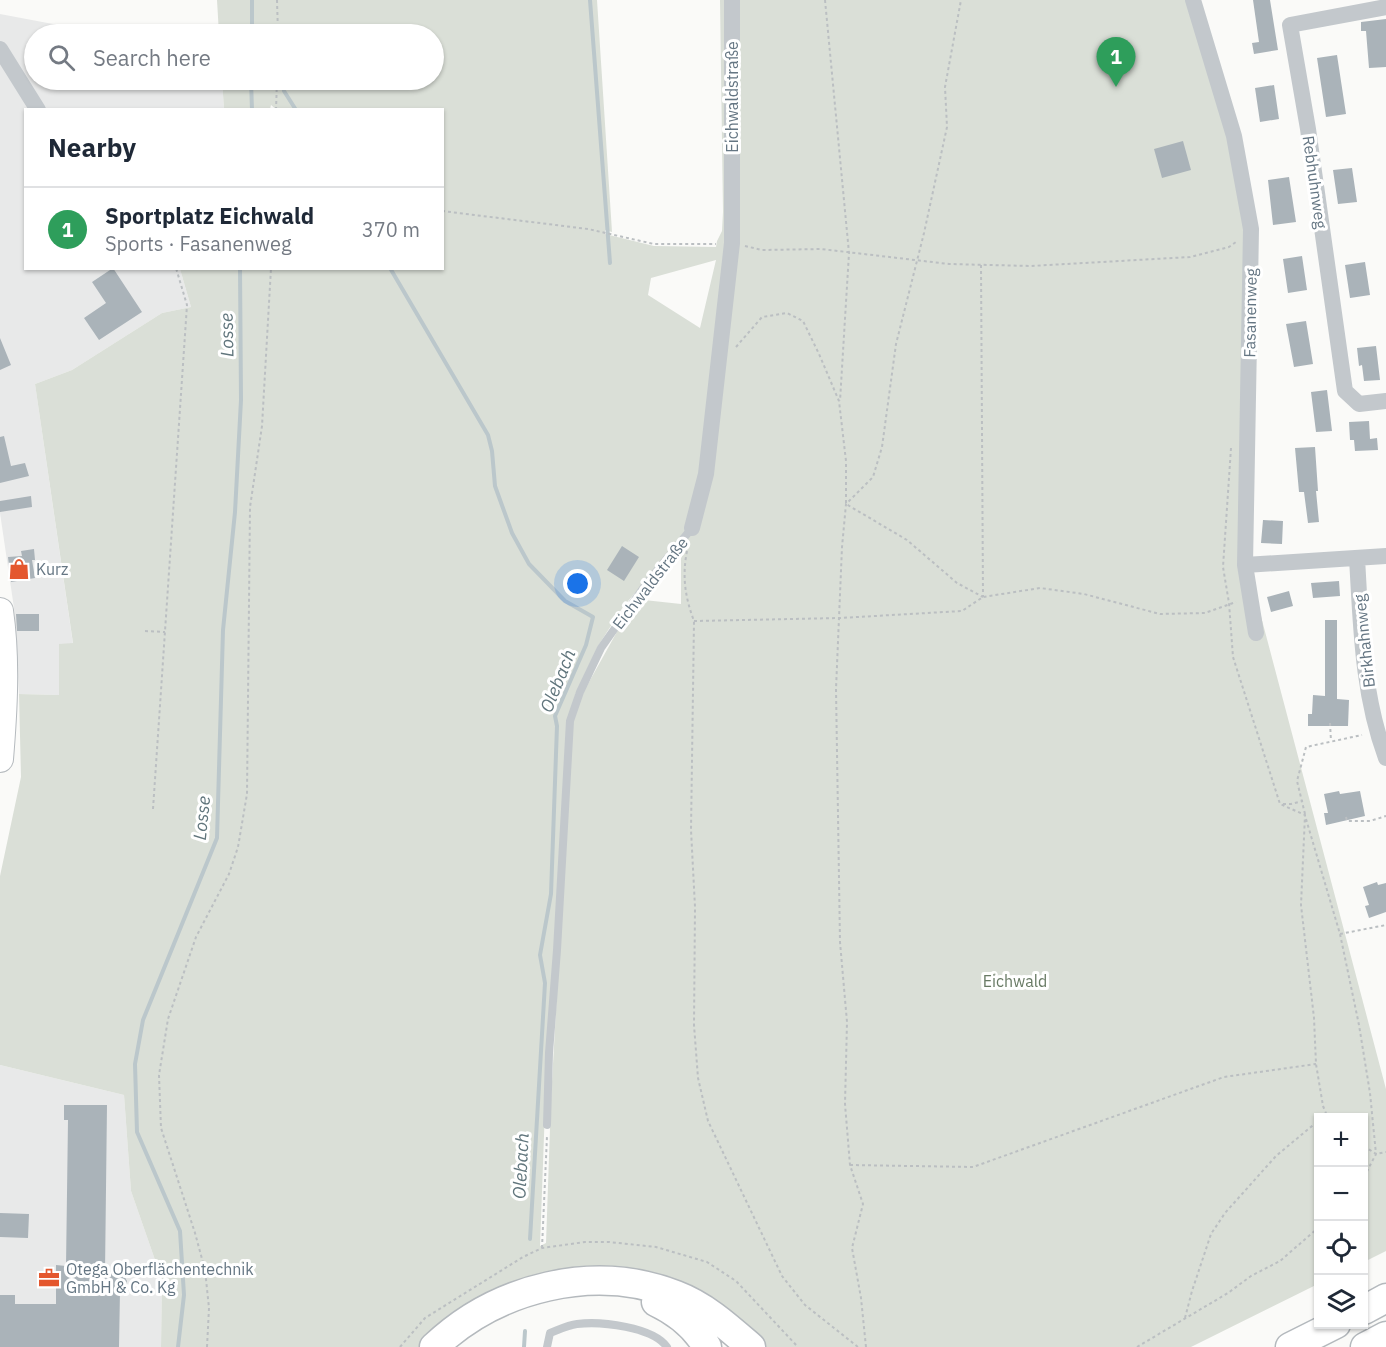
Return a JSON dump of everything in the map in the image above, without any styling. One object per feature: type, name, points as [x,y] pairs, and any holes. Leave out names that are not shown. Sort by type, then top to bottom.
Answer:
[{"type":"highway","points":[[434,1347],[473,1317],[510,1298],[529,1291],[570,1283],[611,1281],[631,1283],[677,1296],[702,1308],[751,1347]]},
{"type":"highway","points":[[447,1347],[478,1324],[513,1306],[551,1295],[591,1291],[630,1294],[665,1306],[692,1326],[707,1347]]},
{"type":"highway","points":[[1368,1309],[1386,1298]]},
{"type":"highway","points":[[1290,1347],[1326,1329]]},
{"type":"highway","points":[[1365,1347],[1386,1336]]},
{"type":"main road","points":[[0,611],[3,725],[0,759]]},
{"type":"street","name":"Eichwaldstraße","points":[[692,528],[706,474],[732,243],[732,0]]},
{"type":"street","name":"Fasanenweg","points":[[1193,0],[1234,135],[1251,229],[1245,565],[1256,633]]},
{"type":"street","name":"Rebhuhnweg","points":[[1386,7],[1290,26],[1308,129],[1345,391],[1359,404],[1386,401]]},
{"type":"street","points":[[0,50],[24,88]]},
{"type":"street","points":[[25,90],[37,108]]},
{"type":"street","points":[[1245,565],[1386,556]]},
{"type":"street","name":"Birkhahnweg","points":[[1357,558],[1363,666],[1376,731],[1386,758]]},
{"type":"lane","name":"Eichwaldstraße","points":[[547,1125],[549,1053],[570,721],[580,692],[601,648],[646,584],[692,528]]},
{"type":"lane","points":[[547,1347],[550,1333],[575,1324],[603,1323],[635,1329],[663,1342],[667,1347]]},
{"type":"path","points":[[277,0],[278,24]]},
{"type":"path","points":[[825,0],[849,253],[839,402],[846,461],[846,504],[836,689],[840,942],[847,1022],[845,1104],[850,1165],[863,1204],[852,1248],[861,1298],[866,1347]]},
{"type":"path","points":[[846,504],[873,477],[882,447],[896,344],[934,193],[947,127],[945,87],[961,0]]},
{"type":"path","points":[[276,108],[277,90]]},
{"type":"path","points":[[444,212],[612,233],[654,244],[732,243]]},
{"type":"path","points":[[762,250],[821,249],[917,262],[1031,266],[1190,257],[1229,247],[1251,229]]},
{"type":"path","points":[[981,265],[983,597]]},
{"type":"path","points":[[153,809],[187,305],[177,270]]},
{"type":"path","points":[[207,1347],[209,1308],[205,1270],[161,1128],[159,1076],[168,1019],[196,937],[229,874],[238,847],[247,794],[250,507],[262,426],[271,270]]},
{"type":"path","points":[[718,362],[729,357],[762,317],[787,313],[803,321],[839,402]]},
{"type":"path","points":[[846,504],[907,540],[957,583],[983,597]]},
{"type":"path","points":[[692,528],[684,569],[686,600],[694,621],[691,830],[695,907],[694,1025],[698,1078],[708,1121],[782,1276],[806,1305],[858,1347]]},
{"type":"path","points":[[694,621],[840,618],[962,611],[983,597],[1040,588],[1084,594],[1160,614],[1205,613],[1229,603],[1251,600]]},
{"type":"path","points":[[1229,603],[1233,657],[1280,804],[1305,816]]},
{"type":"path","points":[[145,631],[165,632]]},
{"type":"path","points":[[1330,723],[1330,742]]},
{"type":"path","points":[[1368,1169],[1376,1154],[1370,1093],[1359,1025],[1340,934],[1297,781],[1306,747],[1376,731]]},
{"type":"path","points":[[1280,804],[1303,801]]},
{"type":"path","points":[[1305,816],[1301,905],[1314,1018],[1316,1064],[1324,1113]]},
{"type":"path","points":[[1346,817],[1347,821],[1370,821],[1386,816]]},
{"type":"path","points":[[1340,934],[1386,925]]},
{"type":"path","points":[[850,1165],[973,1167],[1224,1077],[1316,1064]]},
{"type":"path","points":[[1185,1318],[1211,1234],[1225,1213],[1276,1156],[1314,1124]]},
{"type":"path","points":[[542,1248],[547,1125]]},
{"type":"path","points":[[1368,1149],[1376,1154],[1386,1152]]},
{"type":"path","points":[[1137,1347],[1228,1293],[1251,1276],[1280,1261],[1314,1231]]},
{"type":"path","points":[[400,1347],[425,1318],[480,1282],[542,1248],[585,1242],[656,1247],[707,1262],[736,1281],[798,1347]]},
{"type":"shaded area","points":[[0,14],[53,24],[24,24],[24,90],[223,90],[224,108],[24,108],[24,270],[180,270],[191,307],[162,313],[72,370],[35,384],[73,644],[59,645],[59,695],[19,694],[14,608],[0,513]]},
{"type":"shaded area","points":[[0,1065],[124,1095],[131,1191],[162,1280],[161,1347],[0,1347]]},
{"type":"green space","name":"Eichwald","points":[[217,0],[597,0],[612,232],[605,230],[605,234],[654,246],[716,247],[722,231],[723,212],[720,0],[1197,0],[1254,229],[1249,571],[1386,1089],[1386,1251],[1368,1260],[1368,1113],[1314,1113],[1314,1286],[1191,1347],[763,1347],[602,1274],[429,1347],[161,1347],[162,1280],[131,1191],[124,1095],[0,1065],[0,876],[21,777],[19,694],[59,695],[59,644],[73,643],[35,384],[72,370],[162,313],[191,307],[180,270],[444,270],[444,108],[275,108],[271,105],[270,108],[224,108],[223,90],[444,90],[444,24],[218,24]],"holes":[[[716,260],[700,328],[648,295],[651,278]],[[681,539],[681,604],[644,600],[623,621],[584,691],[572,722],[575,695],[598,646],[623,607]],[[572,729],[551,1100],[546,1243],[540,1246],[547,1053],[561,838]]]},
{"type":"building","points":[[1253,0],[1270,0],[1278,50],[1254,54],[1252,43],[1259,42]]},
{"type":"building","points":[[1386,19],[1386,67],[1369,68],[1366,31],[1361,31],[1361,22]]},
{"type":"building","points":[[1337,55],[1346,114],[1326,117],[1317,58]]},
{"type":"building","points":[[1274,85],[1279,119],[1260,122],[1255,88]]},
{"type":"building","points":[[1183,141],[1191,170],[1162,178],[1154,149]]},
{"type":"building","points":[[1352,168],[1357,202],[1338,204],[1333,170]]},
{"type":"building","points":[[1289,177],[1296,222],[1273,225],[1268,180]]},
{"type":"building","points":[[1302,256],[1307,290],[1288,293],[1283,259]]},
{"type":"building","points":[[1365,262],[1370,295],[1350,298],[1345,265]]},
{"type":"building","points":[[110,270],[114,270],[142,312],[99,340],[84,318],[106,303],[92,282]]},
{"type":"building","points":[[1306,321],[1313,364],[1294,367],[1286,324]]},
{"type":"building","points":[[0,338],[11,365],[0,370]]},
{"type":"building","points":[[1376,346],[1380,380],[1364,381],[1357,348]]},
{"type":"building","points":[[1327,390],[1332,431],[1316,432],[1311,392]]},
{"type":"building","points":[[1369,421],[1370,439],[1377,438],[1378,450],[1355,451],[1354,440],[1350,440],[1349,422]]},
{"type":"building","points":[[4,436],[11,466],[25,463],[29,476],[0,483],[0,437]]},
{"type":"building","points":[[1315,447],[1319,522],[1308,523],[1304,492],[1299,492],[1295,448]]},
{"type":"building","points":[[31,496],[32,507],[0,512],[0,501]]},
{"type":"building","points":[[1263,520],[1283,521],[1282,544],[1261,543]]},
{"type":"building","points":[[622,546],[639,557],[624,581],[607,570]]},
{"type":"building","points":[[34,549],[35,560],[32,560],[35,578],[11,582],[8,557],[22,556],[21,551]]},
{"type":"building","points":[[1339,581],[1340,596],[1313,598],[1311,583]]},
{"type":"building","points":[[1289,591],[1293,606],[1271,612],[1267,597]]},
{"type":"building","points":[[16,614],[39,614],[39,631],[17,631]]},
{"type":"building","points":[[1325,620],[1337,620],[1337,699],[1349,700],[1348,726],[1308,726],[1308,714],[1312,714],[1313,695],[1325,696]]},
{"type":"building","points":[[1339,791],[1340,794],[1360,791],[1365,816],[1326,825],[1324,813],[1328,813],[1324,794]]},
{"type":"building","points":[[1377,882],[1378,885],[1386,883],[1386,912],[1369,918],[1365,906],[1369,905],[1363,887]]},
{"type":"building","points":[[64,1105],[107,1105],[105,1273],[123,1274],[127,1281],[120,1291],[119,1347],[0,1347],[0,1295],[15,1295],[15,1304],[56,1304],[56,1265],[66,1266],[68,1120],[64,1120]]},
{"type":"building","points":[[0,1213],[29,1214],[28,1238],[0,1237]]},
{"type":"waterway","name":"Losse","points":[[252,0],[252,24]]},
{"type":"waterway","points":[[590,0],[610,263]]},
{"type":"waterway","name":"Losse","points":[[251,90],[252,108]]},
{"type":"waterway","name":"Olebach","points":[[284,91],[295,108]]},
{"type":"waterway","name":"Losse","points":[[178,1347],[184,1295],[180,1231],[137,1132],[135,1064],[143,1020],[217,838],[223,630],[235,512],[241,400],[240,270]]},
{"type":"waterway","name":"Olebach","points":[[391,270],[488,435],[495,486],[512,533],[529,564],[565,601],[593,617],[586,645],[555,716],[557,726],[551,894],[540,955],[545,983],[530,1239]]},
{"type":"waterway","name":"Olebach","points":[[524,1347],[525,1331]]},
{"type":"place","name":"Sportplatz Eichwald","points":[[1116,87]]},
{"type":"place","name":"Kurz","points":[[19,569]]},
{"type":"place","name":"Otega Oberflächentechnik GmbH & Co. Kg","points":[[49,1278]]}]
